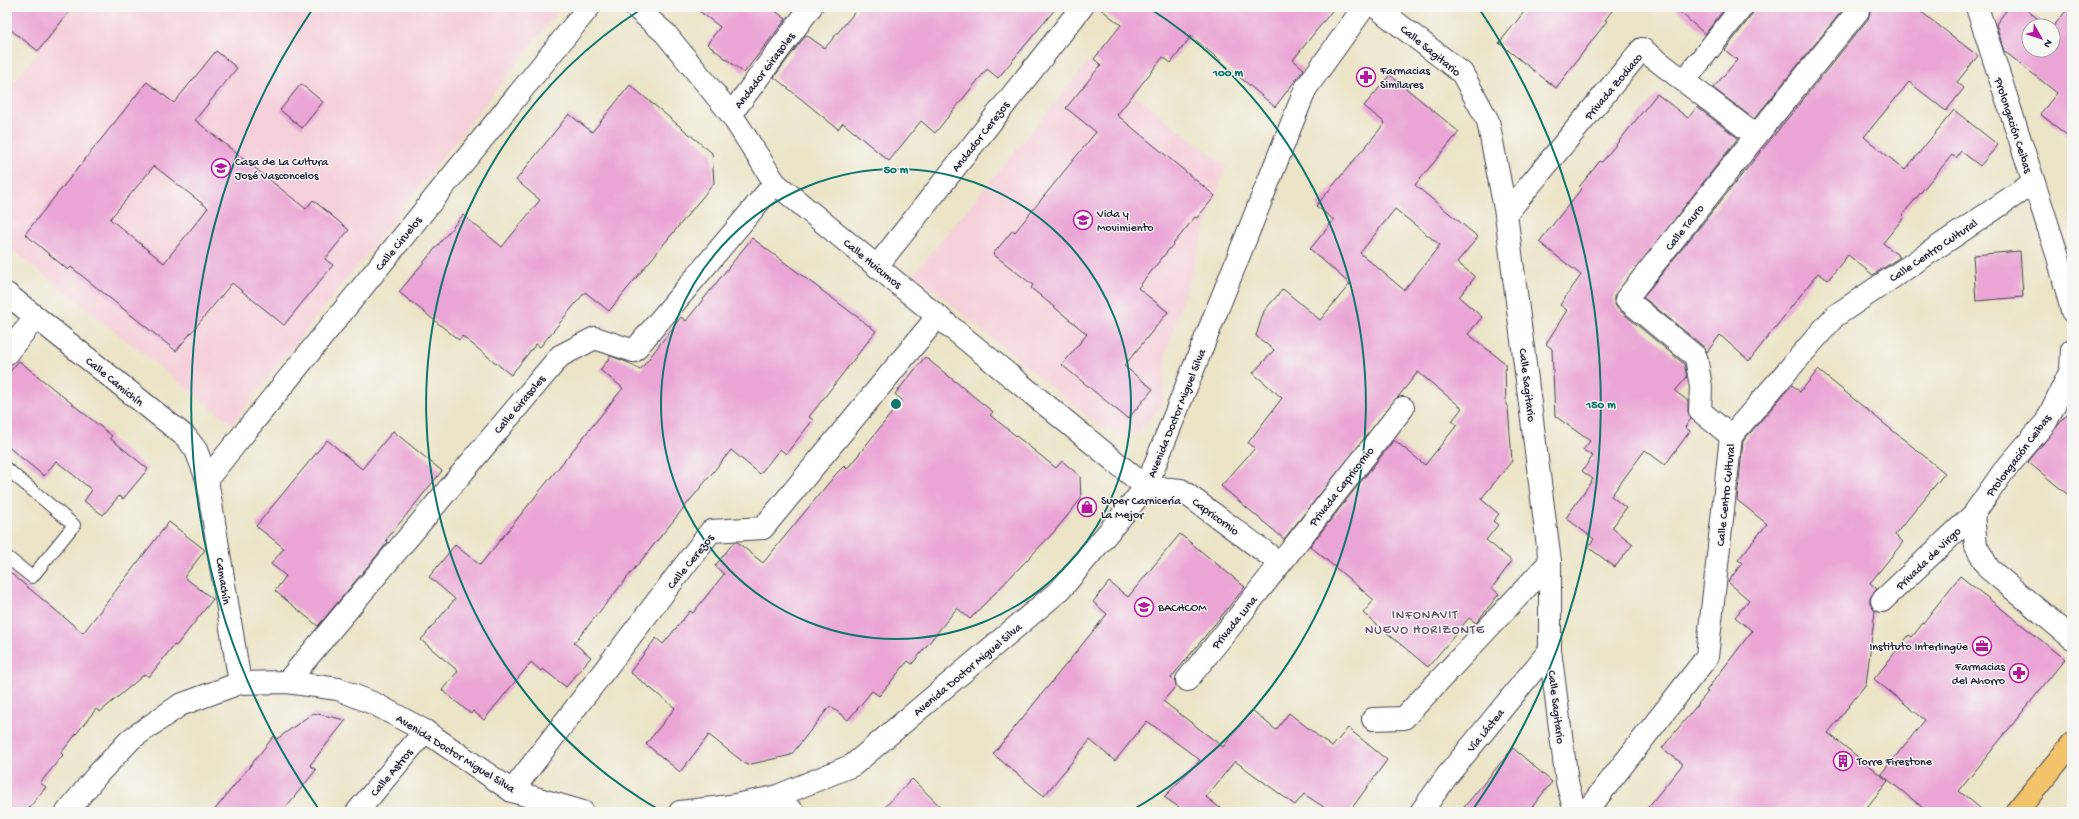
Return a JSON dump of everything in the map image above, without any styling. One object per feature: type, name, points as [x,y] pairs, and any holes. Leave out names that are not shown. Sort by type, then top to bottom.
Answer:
[{"type":"main road","points":[[2016,812],[2072,744]]},
{"type":"street","name":"Calle Ciruelos","points":[[208,479],[589,7]]},
{"type":"street","name":"Calle Huicumos","points":[[636,7],[665,33],[731,114],[775,183],[1146,487]]},
{"type":"street","name":"Andador Girasoles","points":[[731,114],[811,7]]},
{"type":"street","name":"Andador Cerezos","points":[[877,266],[1082,7]]},
{"type":"street","name":"Avenida Doctor Miguel Silva","points":[[680,812],[730,806],[775,797],[853,765],[1061,589],[1146,487],[1306,88],[1364,7]]},
{"type":"street","name":"Calle Sagitario","points":[[1376,7],[1462,73],[1488,121],[1506,214],[1550,562],[1550,650],[1567,782],[1575,812]]},
{"type":"street","points":[[1742,7],[1685,80],[1756,136]]},
{"type":"street","name":"Prolongación Ceibas","points":[[1977,7],[2033,183],[2065,249],[2072,311]]},
{"type":"street","name":"Calle Tauro","points":[[1731,436],[1700,411],[1701,387],[1696,358],[1626,299],[1858,11]]},
{"type":"street","name":"Privada Zodiaco","points":[[1506,214],[1642,49],[1685,80]]},
{"type":"street","name":"Calle Girasoles","points":[[287,682],[560,356],[595,338],[634,351],[775,183]]},
{"type":"street","name":"Calle Centro Cultural","points":[[1586,812],[1708,657],[1731,436],[1835,316],[2033,183]]},
{"type":"street","name":"Calle Camichín","points":[[7,294],[186,437],[196,450],[208,479]]},
{"type":"street","name":"Calle Cerezos","points":[[512,791],[711,531],[763,528],[938,316]]},
{"type":"street","points":[[7,353],[36,317]]},
{"type":"street","name":"Prolongación Ceibas","points":[[1973,515],[2003,472],[2046,422],[2071,370],[2072,350]]},
{"type":"street","name":"Privada Capricornio","points":[[1280,564],[1403,408]]},
{"type":"street","name":"Camachín","points":[[208,479],[240,683]]},
{"type":"street","name":"Capricornio","points":[[1146,487],[1181,490],[1280,564]]},
{"type":"street","points":[[1973,515],[1976,546],[1989,569],[2072,638]]},
{"type":"street","name":"Privada de Virgo","points":[[1882,601],[1973,515]]},
{"type":"street","points":[[1373,719],[1404,718],[1550,562]]},
{"type":"street","name":"Privada Luna","points":[[1187,680],[1280,564]]},
{"type":"street","name":"Vía Láctea","points":[[1421,812],[1452,770],[1550,650]]},
{"type":"street","name":"Avenida Doctor Miguel Silva","points":[[67,812],[98,774],[131,739],[180,705],[240,683],[287,682],[338,689],[375,704],[425,731],[512,791],[553,807],[583,812]]},
{"type":"street","name":"Calle Astros","points":[[357,812],[425,731]]},
{"type":"street","points":[[775,797],[793,812]]},
{"type":"lane","points":[[7,469],[74,525],[32,577],[7,557]]},
{"type":"shaded area","name":"Casa de La Cultura José Vasconcelos","points":[[75,7],[562,7],[232,424],[7,246],[7,90]]},
{"type":"shaded area","name":"Vida y Movimiento","points":[[1090,60],[1226,166],[1166,352],[1163,404],[1139,433],[1123,436],[1095,423],[914,274]]},
{"type":"building","points":[[7,7],[73,7],[38,51],[7,27]]},
{"type":"building","points":[[694,7],[770,7],[786,19],[744,73],[707,44],[720,27]]},
{"type":"building","points":[[859,7],[1057,7],[998,78],[987,69],[935,133],[921,121],[889,161],[843,123],[838,129],[774,77],[806,35],[825,48]]},
{"type":"building","points":[[1098,7],[1335,7],[1293,60],[1304,69],[1275,107],[1191,36],[1171,63],[1163,57],[1117,115],[1215,196],[1197,218],[1195,217],[1138,288],[1168,312],[1124,366],[1153,389],[1128,419],[1062,365],[1087,334],[1031,288],[1033,285],[993,254],[1013,230],[1015,232],[1096,132],[1066,108],[1101,65],[1094,59],[1121,25]]},
{"type":"building","points":[[1528,7],[1615,7],[1605,20],[1607,21],[1556,88],[1499,43]]},
{"type":"building","points":[[1674,7],[1726,7],[1705,34]]},
{"type":"building","points":[[1754,7],[1845,7],[1754,119],[1713,88],[1737,60],[1725,50],[1752,15]]},
{"type":"building","points":[[1870,7],[1915,7],[1978,56],[1957,82],[1964,88],[1946,111],[1909,82],[1864,137],[1905,170],[1954,110],[1998,145],[1980,166],[1961,151],[1956,158],[1952,155],[1902,215],[1904,217],[1883,243],[1900,257],[1873,275],[1848,255],[1828,280],[1818,273],[1749,361],[1720,335],[1707,352],[1704,347],[1643,297],[1868,19]]},
{"type":"building","points":[[2009,7],[2023,7],[2037,18],[2021,18],[2021,58],[2061,58],[2060,18],[2069,7],[2072,7],[2072,139],[2040,114],[2057,93],[2004,51],[1996,24]]},
{"type":"building","points":[[216,51],[237,68],[195,120],[306,209],[313,200],[349,230],[325,259],[333,265],[284,325],[232,283],[176,351],[71,267],[68,270],[25,234],[147,82],[174,103]],"holes":[[[154,166],[208,208],[164,263],[110,219]]]},
{"type":"building","points":[[1390,75],[1459,132],[1415,185],[1478,237],[1457,262],[1475,277],[1459,297],[1482,317],[1468,334],[1505,363],[1506,405],[1508,407],[1512,461],[1481,499],[1499,514],[1493,521],[1498,525],[1486,540],[1512,561],[1492,588],[1499,594],[1476,623],[1469,618],[1428,667],[1363,613],[1374,600],[1310,546],[1394,440],[1425,465],[1457,425],[1452,421],[1462,408],[1418,372],[1284,539],[1221,486],[1255,448],[1248,443],[1282,398],[1253,373],[1274,350],[1256,336],[1264,311],[1283,289],[1320,320],[1350,284],[1310,249],[1334,220],[1316,206],[1385,123],[1364,106]],"holes":[[[1395,209],[1440,245],[1404,290],[1360,253]]]},
{"type":"building","points":[[301,84],[323,102],[302,128],[280,110]]},
{"type":"building","points":[[630,85],[712,153],[714,183],[609,311],[585,292],[540,347],[536,344],[511,375],[462,336],[459,340],[399,292],[463,215],[502,247],[540,200],[516,180],[569,114],[592,132]]},
{"type":"building","points":[[1657,94],[1688,118],[1697,107],[1738,138],[1614,297],[1614,303],[1618,309],[1684,364],[1687,377],[1675,391],[1688,401],[1688,411],[1691,419],[1685,427],[1690,431],[1665,465],[1645,450],[1611,496],[1626,508],[1612,528],[1633,544],[1615,567],[1588,547],[1594,539],[1566,518],[1593,479],[1582,471],[1593,456],[1583,450],[1590,441],[1555,416],[1552,349],[1546,344],[1567,310],[1560,305],[1581,275],[1539,242],[1581,189],[1579,187],[1600,161],[1602,162]]},
{"type":"building","points":[[752,238],[876,331],[809,417],[813,420],[786,454],[780,449],[760,474],[731,450],[574,643],[591,657],[566,687],[543,669],[541,671],[531,662],[484,720],[473,711],[471,714],[442,690],[458,671],[421,640],[455,599],[429,577],[455,545],[480,565],[623,388],[600,370],[611,356],[629,363],[640,370],[681,317],[686,321]]},
{"type":"building","points":[[2020,251],[2023,297],[1976,301],[1973,255]]},
{"type":"building","points":[[925,357],[993,412],[990,415],[1056,468],[1062,461],[1080,476],[1081,499],[1054,532],[970,619],[957,608],[912,664],[908,661],[879,696],[872,691],[848,720],[830,706],[791,755],[747,765],[709,735],[680,772],[646,744],[675,708],[630,672],[656,638],[663,644],[690,611],[693,613],[724,574],[715,566],[734,542],[737,542],[763,563],[836,474],[844,466],[847,469],[902,400],[895,394]]},
{"type":"building","points":[[19,361],[112,436],[110,438],[148,469],[123,499],[119,496],[103,515],[84,501],[92,490],[56,461],[44,476],[7,446],[7,375]]},
{"type":"building","points":[[1818,370],[1945,473],[1895,535],[1903,542],[1870,583],[1877,589],[1870,598],[1870,604],[1875,611],[1866,684],[1828,733],[1888,781],[1863,812],[1644,812],[1683,764],[1662,748],[1708,692],[1706,691],[1752,631],[1735,617],[1749,600],[1728,582],[1742,563],[1738,560],[1767,524],[1737,500],[1743,441],[1792,385],[1800,392]]},
{"type":"building","points":[[2072,408],[2072,498],[2028,462]]},
{"type":"building","points":[[393,431],[442,471],[386,540],[388,542],[318,626],[275,591],[286,576],[271,564],[284,548],[256,526],[327,440],[362,469]]},
{"type":"building","points":[[169,522],[205,550],[184,577],[213,599],[176,646],[174,645],[149,677],[145,674],[100,712],[96,709],[61,753],[63,755],[40,783],[46,787],[26,812],[7,812],[7,570],[83,633]]},
{"type":"building","points":[[1180,534],[1245,587],[1171,678],[1175,681],[1176,686],[1163,701],[1223,747],[1252,710],[1276,730],[1289,713],[1332,747],[1348,728],[1387,760],[1349,812],[1331,812],[1304,794],[1295,805],[1235,761],[1206,797],[1225,812],[1186,812],[1164,797],[1200,760],[1147,721],[1115,761],[1090,740],[1044,796],[993,754],[1107,614],[1093,602],[1109,582],[1128,597]]},
{"type":"building","points":[[1960,576],[2065,659],[1959,791],[1985,812],[1928,812],[1881,774],[1925,720],[1874,679],[1909,635],[1912,637]]},
{"type":"building","points":[[313,713],[346,720],[310,765],[316,770],[282,812],[213,812],[274,736],[277,739]]},
{"type":"building","points":[[1513,748],[1552,782],[1528,812],[1460,812]]},
{"type":"building","points":[[912,779],[946,812],[880,812]]},
{"type":"place","name":"Farmacias Similares","points":[[1366,77]]},
{"type":"place","name":"Casa de La Cultura José Vasconcelos","points":[[221,168]]},
{"type":"place","name":"Vida y Movimiento","points":[[1083,220]]},
{"type":"place","name":"Super Carnicería La Mejor","points":[[1087,507]]},
{"type":"place","name":"BACHCOM","points":[[1144,607]]},
{"type":"place","name":"Instituto Interlingüe","points":[[1982,646]]},
{"type":"place","name":"Farmacias del Ahorro","points":[[2019,673]]},
{"type":"place","name":"Torre Firestone","points":[[1843,761]]},
{"type":"district","name":"INFONAVIT NUEVO HORIZONTE","points":[[1425,620]]}]
